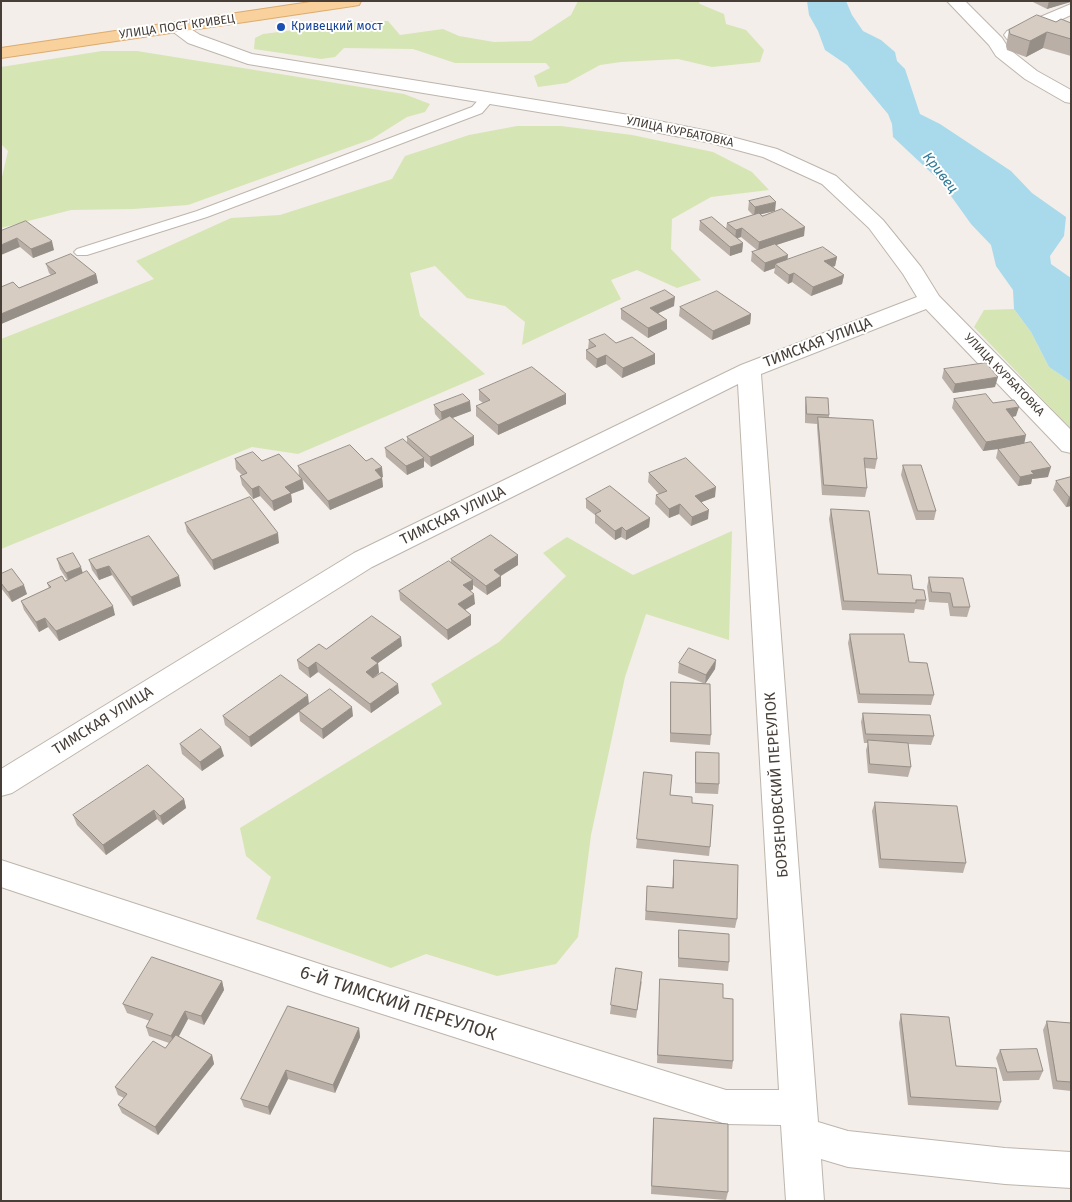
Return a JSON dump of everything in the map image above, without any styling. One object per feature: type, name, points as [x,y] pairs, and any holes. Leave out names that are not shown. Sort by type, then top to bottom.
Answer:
[{"type":"main road","name":"УЛИЦА ПОСТ КРИВЕЦ","points":[[1,53],[352,1]]},
{"type":"street","points":[[956,1],[996,42],[1002,52],[1031,75],[1071,98]]},
{"type":"street","points":[[996,42],[1071,9]]},
{"type":"street","name":"УЛИЦА КУРБАТОВКА","points":[[177,28],[194,39],[248,59],[629,121],[713,138],[770,153],[829,180],[876,224],[913,272],[930,300],[1071,445]]},
{"type":"street","name":"ТИМСКАЯ УЛИЦА","points":[[1,784],[363,560],[749,370],[930,300]]},
{"type":"street","name":"БОРЗЕНОВСКИЙ ПЕРЕУЛОК","points":[[749,370],[804,1201]]},
{"type":"street","name":"6-Й ТИМСКИЙ ПЕРЕУЛОК","points":[[1,874],[326,981],[726,1107],[800,1122],[848,1149],[1005,1166],[1071,1170]]},
{"type":"lane","points":[[82,252],[202,214],[477,110],[487,99]]},
{"type":"green space","points":[[578,1],[698,1],[700,4],[724,14],[726,24],[746,30],[764,50],[760,62],[712,67],[678,59],[600,65],[567,83],[538,87],[534,76],[550,68],[546,63],[455,63],[413,49],[344,48],[335,57],[321,59],[254,49],[255,38],[263,34],[365,21],[388,21],[400,35],[443,29],[459,36],[494,42],[531,41],[571,15]]},
{"type":"green space","points":[[102,51],[137,51],[404,94],[430,104],[425,112],[407,117],[372,139],[188,205],[133,209],[71,210],[1,228],[1,181],[8,151],[1,144],[1,67]]},
{"type":"green space","points":[[517,126],[561,126],[632,135],[713,152],[752,172],[769,190],[711,197],[672,219],[671,249],[701,280],[677,288],[637,270],[611,280],[621,299],[522,345],[525,322],[505,306],[467,298],[435,266],[410,273],[420,316],[485,374],[298,454],[252,447],[1,549],[1,339],[154,279],[136,261],[231,218],[280,215],[392,179],[405,156],[469,135]]},
{"type":"green space","points":[[1014,309],[1031,332],[1049,367],[1071,382],[1071,429],[974,327],[984,310]]},
{"type":"green space","points":[[732,531],[729,640],[646,614],[625,677],[591,835],[578,937],[556,964],[497,976],[426,954],[391,968],[256,919],[271,877],[246,856],[240,828],[442,704],[431,684],[499,642],[566,576],[543,553],[567,537],[633,575]]},
{"type":"water","name":"Кривец","points":[[807,1],[846,1],[852,15],[863,31],[881,40],[895,52],[897,61],[905,69],[920,114],[940,124],[1011,171],[1032,193],[1066,217],[1064,236],[1050,256],[1051,264],[1071,278],[1071,382],[1049,367],[1031,332],[1014,309],[1013,290],[996,266],[991,245],[971,224],[941,182],[893,137],[892,124],[888,114],[847,65],[825,50],[818,31],[809,15]]},
{"type":"building","points":[[1037,15],[1056,22],[1061,19],[1071,23],[1071,39],[1047,32],[1030,41],[1010,34],[1009,30]]},
{"type":"building","points":[[770,196],[776,202],[755,207],[749,201]]},
{"type":"building","points":[[782,209],[805,227],[759,242],[742,228],[736,230],[727,223],[759,213],[762,216]]},
{"type":"building","points":[[712,217],[743,243],[730,247],[700,221]]},
{"type":"building","points":[[26,221],[52,241],[31,249],[17,238],[1,245],[1,231]]},
{"type":"building","points":[[775,244],[788,255],[765,263],[752,252]]},
{"type":"building","points":[[823,247],[837,257],[824,261],[844,275],[813,287],[794,273],[789,275],[775,264]]},
{"type":"building","points":[[71,254],[96,274],[1,314],[1,287],[13,282],[19,288],[56,273],[46,264]]},
{"type":"building","points":[[665,290],[675,297],[650,308],[667,320],[648,328],[621,309]]},
{"type":"building","points":[[717,291],[751,314],[713,331],[680,307]]},
{"type":"building","points":[[605,334],[616,343],[632,337],[655,354],[623,368],[606,355],[597,359],[586,350],[596,346],[589,340]]},
{"type":"building","points":[[986,363],[998,377],[955,384],[944,369]]},
{"type":"building","points":[[532,367],[566,394],[498,425],[476,406],[490,400],[479,390]]},
{"type":"building","points":[[463,394],[470,401],[441,412],[434,405]]},
{"type":"building","points":[[986,394],[993,403],[1014,400],[1019,407],[1006,409],[1026,435],[986,442],[954,399]]},
{"type":"building","points":[[806,397],[828,398],[829,415],[807,414]]},
{"type":"building","points":[[450,416],[474,436],[430,457],[407,437]]},
{"type":"building","points":[[818,417],[873,420],[877,459],[864,458],[867,488],[824,485]]},
{"type":"building","points":[[403,439],[424,458],[406,466],[385,448]]},
{"type":"building","points":[[1031,442],[1051,467],[1031,471],[1034,474],[1020,477],[998,449]]},
{"type":"building","points":[[350,445],[366,461],[372,458],[382,467],[375,470],[382,478],[328,501],[298,466]]},
{"type":"building","points":[[253,452],[262,461],[279,454],[302,479],[285,487],[291,493],[272,501],[259,486],[252,489],[240,476],[247,473],[235,459]]},
{"type":"building","points":[[686,458],[716,487],[695,496],[709,510],[692,517],[680,504],[669,509],[656,495],[667,491],[649,473]]},
{"type":"building","points":[[903,465],[921,465],[936,511],[918,511]]},
{"type":"building","points":[[1071,477],[1071,497],[1069,497],[1056,481]]},
{"type":"building","points":[[610,486],[650,518],[626,531],[622,527],[615,531],[595,514],[601,511],[586,499]]},
{"type":"building","points":[[250,497],[278,533],[212,560],[185,523]]},
{"type":"building","points":[[831,509],[869,511],[878,574],[911,575],[913,589],[924,590],[926,600],[916,600],[916,603],[844,601]]},
{"type":"building","points":[[491,535],[518,555],[494,570],[501,576],[486,586],[451,559]]},
{"type":"building","points":[[149,536],[179,576],[131,597],[109,566],[96,570],[89,560]]},
{"type":"building","points":[[73,553],[81,567],[66,573],[57,559]]},
{"type":"building","points":[[449,561],[473,580],[463,585],[474,594],[458,604],[471,615],[447,630],[399,591]]},
{"type":"building","points":[[12,569],[24,585],[8,592],[1,583],[1,574]]},
{"type":"building","points":[[87,571],[113,606],[56,631],[45,618],[36,622],[21,601],[51,587],[47,583],[62,576],[65,581]]},
{"type":"building","points":[[929,577],[963,578],[970,607],[953,607],[950,593],[932,592]]},
{"type":"building","points":[[372,616],[401,637],[371,658],[378,663],[366,672],[373,678],[382,672],[398,684],[370,704],[316,662],[308,668],[297,660],[319,644],[326,649]]},
{"type":"building","points":[[850,634],[904,634],[909,662],[927,663],[934,695],[860,694]]},
{"type":"building","points":[[689,648],[716,660],[706,675],[679,663]]},
{"type":"building","points":[[281,675],[308,695],[249,737],[223,716]]},
{"type":"building","points":[[671,682],[710,684],[711,735],[671,733]]},
{"type":"building","points":[[330,689],[352,707],[322,729],[299,711]]},
{"type":"building","points":[[863,713],[930,715],[934,736],[866,734]]},
{"type":"building","points":[[201,729],[221,747],[200,762],[180,744]]},
{"type":"building","points":[[868,740],[908,743],[911,767],[870,764]]},
{"type":"building","points":[[696,752],[719,753],[719,784],[696,783]]},
{"type":"building","points":[[148,765],[184,799],[160,816],[154,810],[103,845],[73,815]]},
{"type":"building","points":[[644,772],[672,775],[670,795],[692,797],[692,803],[713,805],[710,847],[637,839]]},
{"type":"building","points":[[875,802],[957,806],[966,863],[881,859]]},
{"type":"building","points":[[674,860],[738,865],[737,919],[646,911],[647,886],[673,888]]},
{"type":"building","points":[[679,930],[729,934],[729,962],[679,958]]},
{"type":"building","points":[[152,957],[222,981],[201,1016],[185,1011],[171,1036],[146,1027],[153,1014],[123,1004]]},
{"type":"building","points":[[616,968],[642,972],[637,1010],[611,1005]]},
{"type":"building","points":[[660,979],[723,984],[723,998],[733,999],[733,1061],[658,1055]]},
{"type":"building","points":[[288,1006],[359,1028],[333,1085],[286,1070],[268,1107],[241,1099]]},
{"type":"building","points":[[901,1014],[949,1017],[956,1066],[996,1068],[1001,1102],[911,1097]]},
{"type":"building","points":[[1047,1021],[1071,1023],[1071,1082],[1057,1081]]},
{"type":"building","points":[[176,1035],[212,1055],[155,1127],[118,1105],[127,1094],[115,1087],[153,1041],[165,1048]]},
{"type":"building","points":[[1037,1049],[1043,1071],[1007,1072],[1000,1050]]},
{"type":"building","points":[[654,1118],[728,1124],[728,1192],[652,1186]]},
{"type":"place","name":"Кривецкий мост","points":[[281,27]]}]
